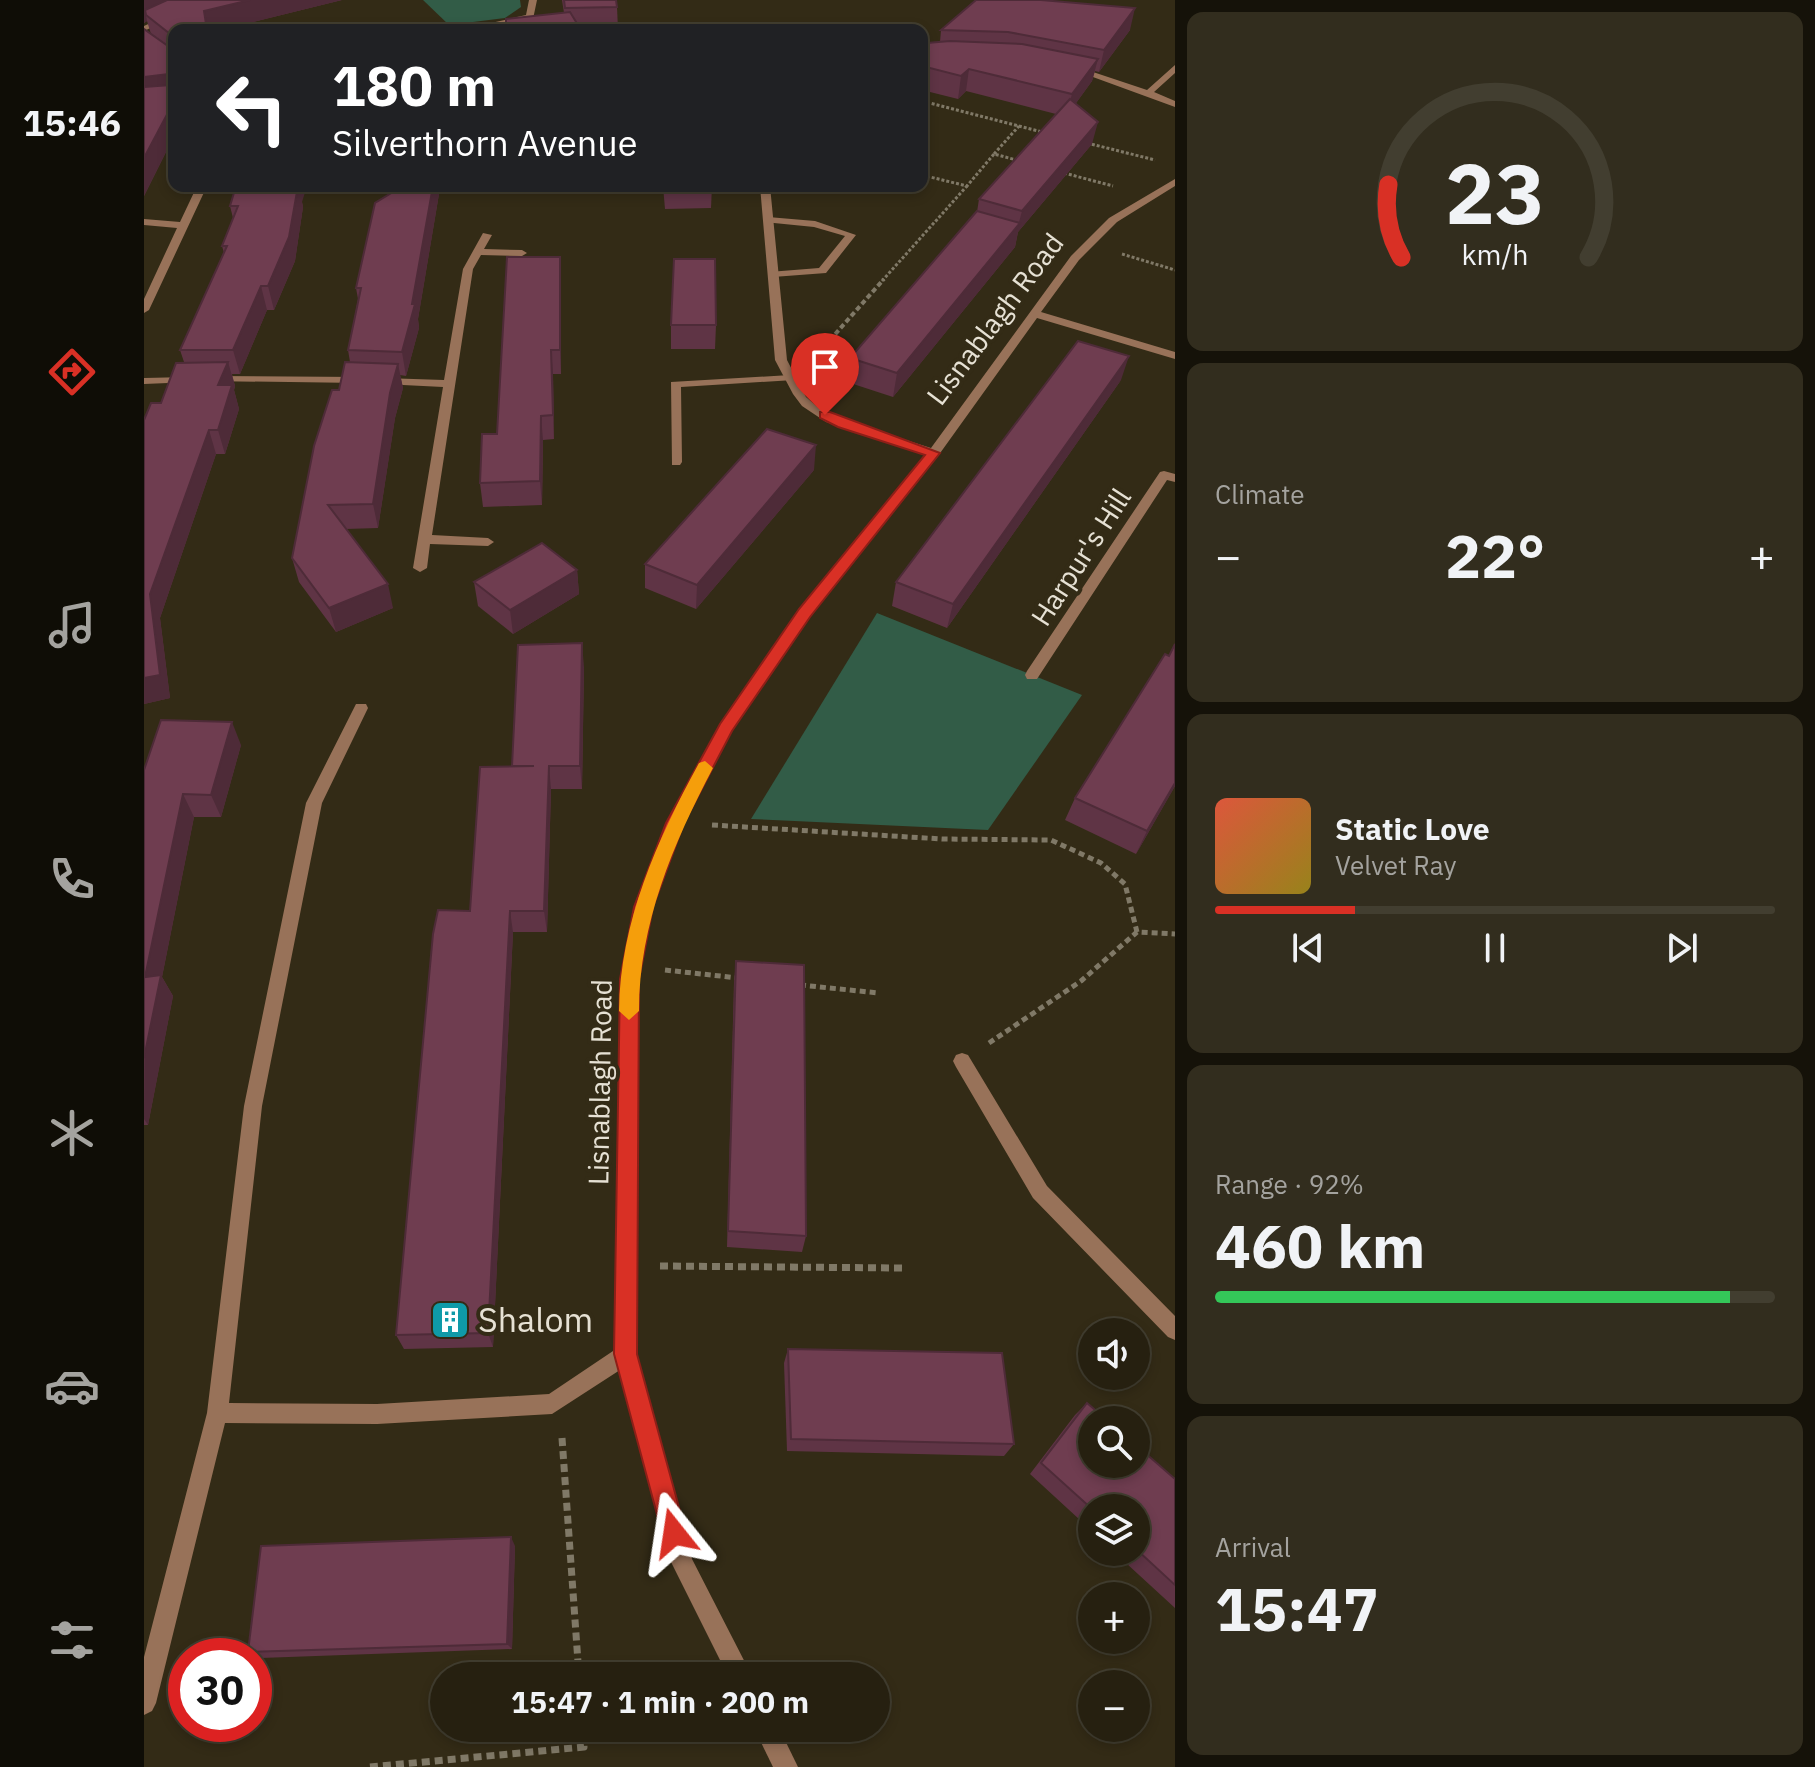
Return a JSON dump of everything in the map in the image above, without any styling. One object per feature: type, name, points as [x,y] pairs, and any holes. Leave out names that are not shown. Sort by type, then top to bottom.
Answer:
[{"type":"street","points":[[144,33],[207,0]]},
{"type":"street","points":[[494,24],[530,17],[533,0]]},
{"type":"street","points":[[1062,67],[1175,104]]},
{"type":"street","points":[[1148,93],[1175,68]]},
{"type":"street","name":"Lisnablagh Road","points":[[733,1662],[682,1562],[626,1354],[631,967],[644,907],[675,823],[726,728],[805,613],[934,453],[1033,313],[1088,244],[1113,220],[1175,182]]},
{"type":"street","points":[[144,310],[199,192]]},
{"type":"street","points":[[766,192],[781,360],[807,406],[843,424],[934,453]]},
{"type":"street","points":[[768,220],[815,224],[851,235],[822,271],[773,274]]},
{"type":"street","points":[[144,222],[183,225]]},
{"type":"street","points":[[420,568],[468,269],[487,235]]},
{"type":"street","points":[[478,252],[522,253]]},
{"type":"street","points":[[1033,313],[1175,356]]},
{"type":"street","points":[[676,462],[675,384],[790,378]]},
{"type":"street","points":[[144,381],[329,379],[449,384]]},
{"type":"street","name":"Harpur's Hill","points":[[1032,675],[1164,475],[1175,478]]},
{"type":"street","points":[[424,539],[488,542]]},
{"type":"street","points":[[144,1703],[217,1413],[256,1090],[314,803],[361,708]]},
{"type":"street","points":[[962,1061],[1040,1192],[1175,1330]]},
{"type":"street","points":[[217,1413],[377,1414],[552,1404],[626,1354]]},
{"type":"street","points":[[773,1742],[786,1767]]},
{"type":"path","points":[[928,103],[1048,133]]},
{"type":"path","points":[[790,378],[816,356],[1019,126]]},
{"type":"path","points":[[1076,140],[1161,162]]},
{"type":"path","points":[[994,154],[1022,162]]},
{"type":"path","points":[[1051,169],[1150,196]]},
{"type":"path","points":[[928,176],[967,186]]},
{"type":"path","points":[[1088,244],[1175,270]]},
{"type":"path","points":[[675,823],[942,839],[1051,840],[1101,863],[1125,884],[1137,932]]},
{"type":"path","points":[[962,1061],[1081,981],[1137,932],[1175,934]]},
{"type":"path","points":[[631,967],[740,978]]},
{"type":"path","points":[[786,983],[879,993]]},
{"type":"path","points":[[627,1265],[902,1268]]},
{"type":"path","points":[[559,1399],[578,1662]]},
{"type":"path","points":[[370,1767],[584,1747],[584,1742]]},
{"type":"green space","points":[[423,0],[520,0],[521,7],[505,18],[448,24]]},
{"type":"green space","points":[[877,613],[1082,695],[988,830],[751,819]]},
{"type":"building","points":[[167,0],[250,0],[204,11],[206,24],[168,24],[168,32],[146,15],[145,10]]},
{"type":"building","points":[[564,0],[616,0],[617,7],[565,8]]},
{"type":"building","points":[[976,0],[1041,0],[1135,8],[1104,50],[1008,32],[941,30]]},
{"type":"building","points":[[570,12],[577,24],[506,24],[506,19]]},
{"type":"building","points":[[144,29],[168,46],[168,74],[144,77]]},
{"type":"building","points":[[928,43],[1022,44],[1098,59],[1072,94],[969,69],[961,76],[928,68]]},
{"type":"building","points":[[168,85],[168,113],[144,158],[144,87]]},
{"type":"building","points":[[1070,99],[1098,122],[1022,211],[979,199]]},
{"type":"building","points":[[234,192],[297,192],[289,237],[268,286],[261,286],[233,350],[180,350],[227,246],[222,246],[238,206],[230,206]]},
{"type":"building","points":[[393,192],[432,192],[412,304],[415,304],[402,352],[348,350],[361,288],[356,288],[375,203]]},
{"type":"building","points":[[977,211],[1020,223],[897,373],[850,358]]},
{"type":"building","points":[[507,257],[560,257],[560,350],[551,350],[553,415],[541,416],[540,481],[480,483],[482,434],[497,434]]},
{"type":"building","points":[[674,259],[715,259],[716,325],[671,325]]},
{"type":"building","points":[[1078,341],[1129,356],[953,604],[896,582]]},
{"type":"building","points":[[228,362],[218,385],[232,385],[218,430],[209,430],[150,594],[160,675],[144,678],[144,420],[151,403],[161,403],[176,363]]},
{"type":"building","points":[[345,362],[398,364],[390,393],[373,504],[328,505],[388,584],[329,608],[292,558],[314,446],[332,390],[339,390]]},
{"type":"building","points":[[767,429],[816,445],[697,585],[645,564]]},
{"type":"building","points":[[542,543],[577,570],[510,610],[474,582]]},
{"type":"building","points":[[582,643],[580,766],[549,766],[544,911],[510,911],[488,1333],[396,1335],[433,934],[438,910],[470,911],[480,767],[534,766],[512,766],[518,645]]},
{"type":"building","points":[[1175,644],[1175,783],[1147,831],[1075,798],[1165,654],[1169,656]]},
{"type":"building","points":[[161,720],[232,722],[211,795],[183,794],[145,977],[161,975],[144,1058],[144,770]]},
{"type":"building","points":[[736,961],[804,965],[806,1236],[728,1231]]},
{"type":"building","points":[[788,1349],[1002,1353],[1014,1444],[791,1439]]},
{"type":"building","points":[[1078,1415],[1078,1478],[1150,1478],[1150,1457],[1175,1479],[1175,1585],[1150,1562],[1150,1494],[1078,1496],[1041,1463]]},
{"type":"building","points":[[511,1537],[507,1644],[272,1651],[272,1638],[250,1638],[261,1546]]},
{"type":"slow traffic","points":[[629,1011],[629,979],[644,907],[675,823],[705,768]]},
{"type":"place","name":"Shalom","points":[[450,1320]]},
{"type":"route","points":[[674,1533],[626,1354],[629,979],[644,907],[675,823],[726,728],[805,613],[934,453],[843,424],[825,415]]}]
